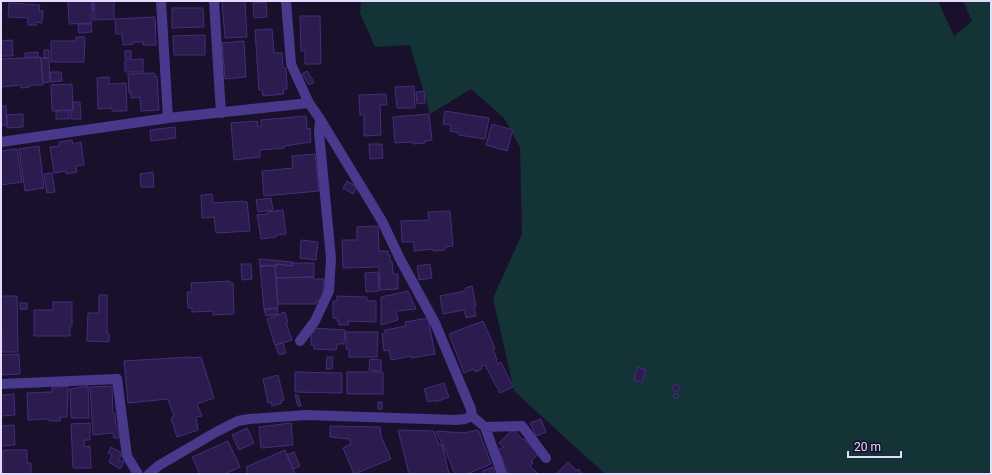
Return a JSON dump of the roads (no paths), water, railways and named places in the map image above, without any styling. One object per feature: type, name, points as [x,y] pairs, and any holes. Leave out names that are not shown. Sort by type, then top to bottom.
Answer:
[{"type":"street","points":[[161,1],[168,118]]},
{"type":"street","points":[[214,1],[221,113]]},
{"type":"street","points":[[286,1],[291,64],[309,104],[320,119],[382,221],[400,259],[435,323],[471,409],[472,416],[485,427],[502,474]]},
{"type":"street","points":[[1,142],[168,118],[309,104]]},
{"type":"street","points":[[300,341],[315,321],[329,291],[331,258],[319,133],[320,119]]},
{"type":"street","points":[[1,384],[117,379],[127,456],[138,474]]},
{"type":"street","points":[[149,474],[158,466],[216,432],[238,421],[249,419],[306,415],[456,420],[465,419],[472,416]]},
{"type":"street","points":[[485,427],[522,426],[546,458]]}]
